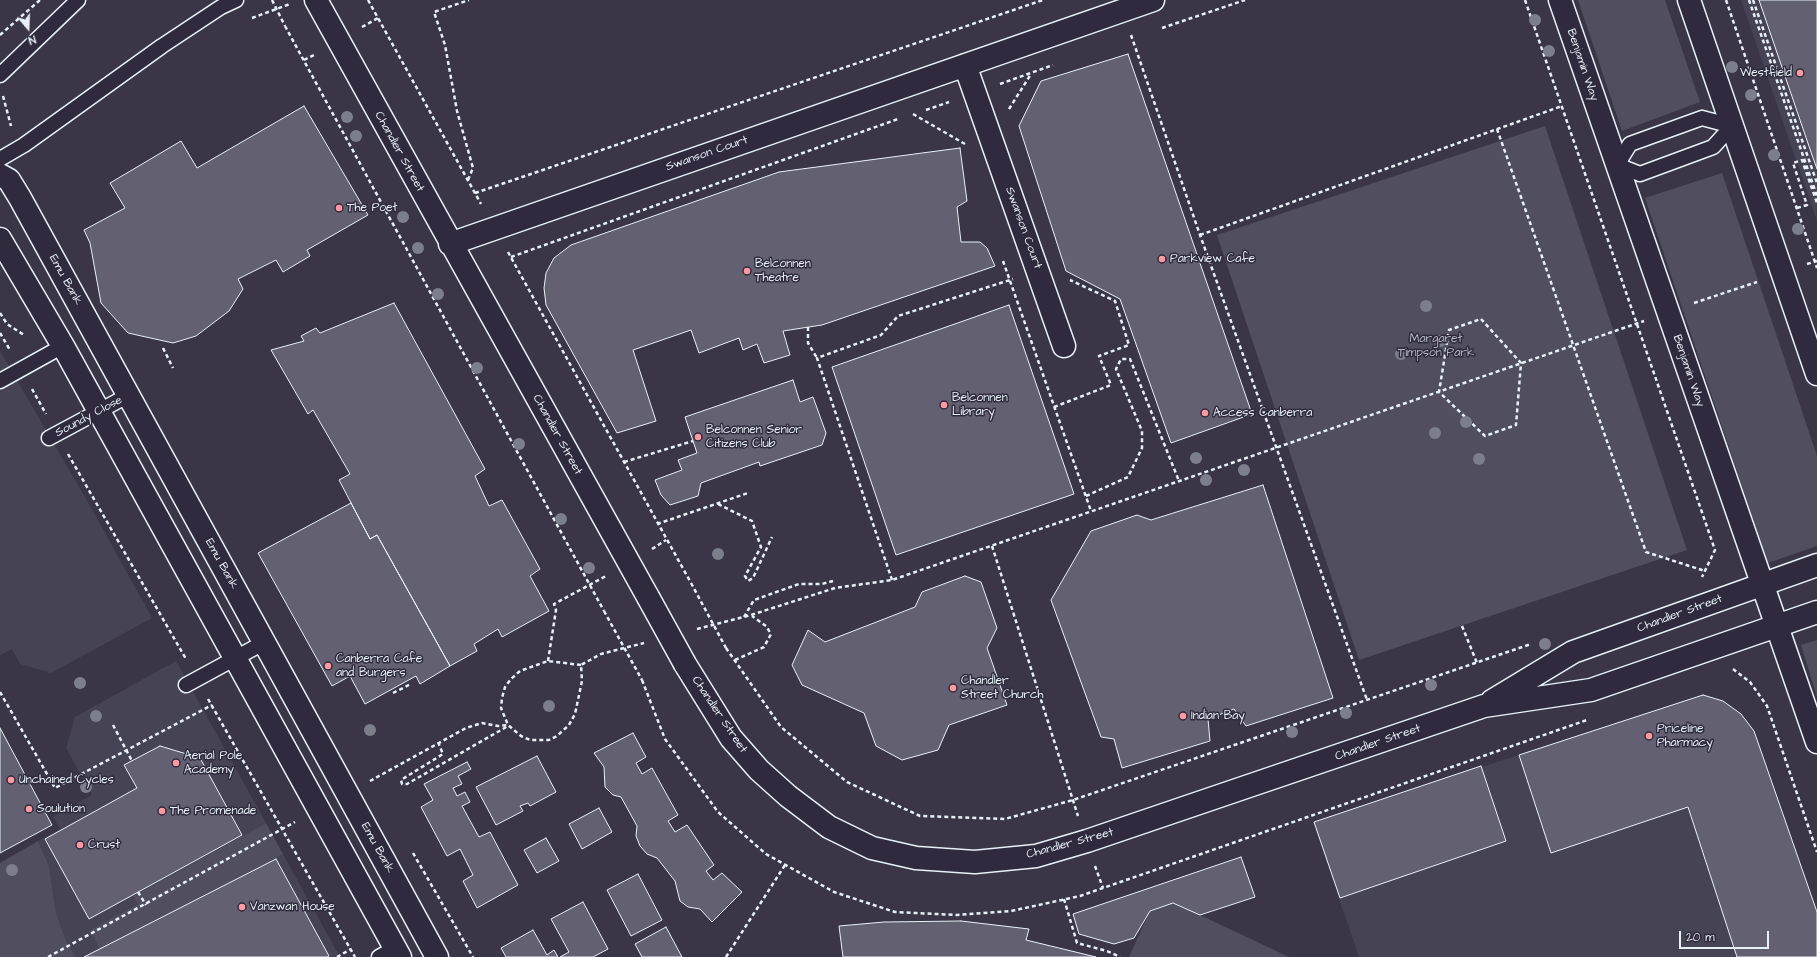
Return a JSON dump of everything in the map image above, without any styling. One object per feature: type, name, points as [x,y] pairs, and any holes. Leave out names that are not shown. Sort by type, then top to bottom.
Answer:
[{"type":"street","name":"Swanson Court","points":[[450,244],[1153,0]]},
{"type":"street","name":"Benjamin Way","points":[[1560,0],[1817,742]]},
{"type":"street","points":[[1689,0],[1817,374]]},
{"type":"street","name":"Chandler Street","points":[[319,7],[685,664],[731,738],[759,770],[788,796],[830,827],[872,848],[916,858],[975,862],[1036,856],[1087,841],[1484,706],[1591,690],[1817,612]]},
{"type":"street","name":"Swanson Court","points":[[965,65],[1064,346]]},
{"type":"street","name":"Emu Bank","points":[[0,175],[9,180],[20,198],[438,957]]},
{"type":"street","points":[[0,239],[63,346],[235,659],[391,954],[423,930]]},
{"type":"street","name":"Chandler Street","points":[[1484,706],[1573,652],[1817,565]]},
{"type":"lane","points":[[0,75],[78,0]]},
{"type":"lane","points":[[0,159],[24,145],[162,46],[221,7],[236,0]]},
{"type":"lane","points":[[1702,118],[1732,126],[1712,147],[1640,174],[1617,166],[1630,144],[1702,118]]},
{"type":"lane","points":[[0,381],[63,346]]},
{"type":"lane","name":"Soundy Close","points":[[53,436],[128,395]]},
{"type":"lane","points":[[192,682],[265,642]]},
{"type":"path","points":[[0,35],[40,0]]},
{"type":"path","points":[[272,0],[589,586],[642,680]]},
{"type":"path","points":[[368,0],[726,648],[781,727],[847,782],[920,816],[1005,819],[1073,800],[1536,642]]},
{"type":"path","points":[[468,180],[473,168],[457,111],[444,45],[434,12],[469,0]]},
{"type":"path","points":[[475,193],[1043,0]]},
{"type":"path","points":[[1155,30],[1245,0]]},
{"type":"path","points":[[1525,0],[1715,550],[1697,587],[1704,606]]},
{"type":"path","points":[[1726,0],[1817,268]]},
{"type":"path","points":[[1749,0],[1817,196]]},
{"type":"path","points":[[1753,0],[1817,183]]},
{"type":"path","points":[[251,18],[293,3]]},
{"type":"path","points":[[1123,10],[1200,235],[1277,447],[1366,700]]},
{"type":"path","points":[[1125,40],[1140,35]]},
{"type":"path","points":[[511,257],[1060,63]]},
{"type":"path","points":[[1007,113],[1031,73]]},
{"type":"path","points":[[2,91],[12,131]]},
{"type":"path","points":[[1200,235],[1562,106]]},
{"type":"path","points":[[913,114],[965,145]]},
{"type":"path","points":[[1497,129],[1646,552],[1705,571]]},
{"type":"path","points":[[1797,208],[1807,204],[1793,163],[1802,160],[1817,203]]},
{"type":"path","points":[[1002,257],[1091,511]]},
{"type":"path","points":[[817,358],[880,335],[898,316],[1059,263],[1064,278],[1115,301],[1129,345],[1099,356],[1111,385],[1054,407]]},
{"type":"path","points":[[1481,319],[1521,363],[1516,425],[1485,436],[1439,392],[1450,330],[1481,319]]},
{"type":"path","points":[[808,327],[808,343],[817,358],[892,580]]},
{"type":"path","points":[[0,333],[22,369],[53,436],[192,682],[212,706],[355,957]]},
{"type":"path","points":[[163,348],[173,368]]},
{"type":"path","points":[[1086,496],[1128,477],[1142,448],[1142,432],[1116,369],[1121,360],[1130,358],[1179,481]]},
{"type":"path","points":[[696,630],[752,615],[835,588],[892,580],[1521,363]]},
{"type":"path","points":[[624,462],[693,441]]},
{"type":"path","points":[[657,524],[748,493]]},
{"type":"path","points":[[718,504],[752,521],[761,547],[745,576],[748,581],[753,578],[772,537]]},
{"type":"path","points":[[992,546],[1073,800]]},
{"type":"path","points":[[744,617],[754,600],[799,584],[822,584],[833,581]]},
{"type":"path","points":[[548,661],[556,610],[554,604],[589,586]]},
{"type":"path","points":[[735,660],[764,647],[771,634],[766,626],[752,615]]},
{"type":"path","points":[[1462,626],[1477,663]]},
{"type":"path","points":[[581,665],[582,681],[575,714],[564,731],[549,740],[535,740],[521,736],[508,726],[501,708],[505,687],[510,679],[520,671],[548,661],[581,665],[601,654],[645,643]]},
{"type":"path","points":[[1718,646],[1733,669],[1750,682],[1767,706],[1817,852]]},
{"type":"path","points":[[393,693],[411,684]]},
{"type":"path","points":[[0,692],[55,788],[212,706]]},
{"type":"path","points":[[375,787],[371,780],[455,733],[482,723],[508,726]]},
{"type":"path","points":[[113,725],[132,761]]},
{"type":"path","points":[[438,742],[443,754],[401,780],[402,784],[407,784],[508,726]]},
{"type":"path","points":[[48,957],[146,905],[301,819]]},
{"type":"path","points":[[410,848],[473,957]]},
{"type":"path","points":[[726,957],[785,865]]},
{"type":"path","points":[[138,892],[146,905]]},
{"type":"path","points":[[1064,899],[1077,943],[1107,951],[1120,957]]},
{"type":"path","points":[[337,957],[351,949]]},
{"type":"shaded area","points":[[1741,0],[1817,0],[1817,221]]},
{"type":"shaded area","points":[[0,351],[93,511],[152,618],[51,673],[20,664],[12,649],[0,655]]},
{"type":"shaded area","points":[[176,661],[266,823],[133,896],[138,904],[91,930],[103,954],[283,854],[340,957],[76,957],[67,943],[56,913],[49,866],[38,841],[60,829],[53,817],[92,795],[66,748],[75,717]]},
{"type":"shaded area","points":[[1703,695],[1723,701],[1741,714],[1754,731],[1817,912],[1817,957],[1359,957],[1313,822]]},
{"type":"green space","points":[[1578,0],[1665,0],[1700,102],[1622,131]]},
{"type":"green space","name":"Margaret Timpson Park","points":[[1545,126],[1687,550],[1359,660],[1217,235]]},
{"type":"green space","points":[[1722,173],[1817,456],[1817,546],[1768,563],[1645,198]]},
{"type":"green space","points":[[1817,640],[1817,697],[1801,645]]},
{"type":"green space","points":[[266,823],[283,854],[103,955],[90,930],[138,904],[133,896]]},
{"type":"green space","points":[[38,841],[49,866],[56,913],[67,943],[76,957],[0,957],[0,863]]},
{"type":"green space","points":[[1173,903],[1289,957],[1129,957],[1150,911]]},
{"type":"building","name":"Westfield","points":[[1759,0],[1817,0],[1817,169],[1812,155]]},
{"type":"building","points":[[1128,54],[1252,414],[1171,443],[1120,299],[1066,271],[1019,126],[1041,81]]},
{"type":"building","points":[[304,106],[368,215],[307,250],[310,256],[283,272],[276,260],[238,279],[243,289],[229,311],[196,336],[173,343],[128,333],[101,303],[90,243],[84,230],[125,208],[110,183],[181,141],[197,168]]},
{"type":"building","points":[[960,148],[967,201],[957,207],[961,242],[980,242],[987,248],[995,266],[822,325],[783,331],[790,355],[764,363],[757,344],[743,350],[739,338],[699,353],[691,330],[633,350],[656,421],[617,433],[546,305],[544,288],[546,273],[554,258],[571,245],[779,172]]},
{"type":"building","points":[[394,303],[485,469],[475,476],[489,506],[502,500],[540,569],[530,576],[549,611],[502,637],[498,629],[474,644],[477,651],[450,666],[377,535],[370,539],[339,480],[350,474],[313,410],[308,414],[271,350],[304,341],[301,336],[316,328],[320,333]]},
{"type":"building","name":"Belconnen Library","points":[[1009,305],[1074,494],[896,555],[832,367]]},
{"type":"building","points":[[793,380],[800,402],[813,397],[826,433],[822,445],[760,466],[759,462],[701,483],[698,496],[670,505],[661,495],[655,480],[682,470],[678,460],[697,453],[685,417]]},
{"type":"building","points":[[1263,485],[1333,698],[1246,726],[1234,709],[1208,719],[1210,741],[1122,768],[1114,739],[1101,737],[1051,600],[1091,531],[1137,515],[1151,520]]},
{"type":"building","points":[[351,503],[370,539],[377,535],[450,666],[420,684],[416,676],[365,704],[350,676],[332,686],[258,553]]},
{"type":"building","points":[[965,576],[981,582],[997,628],[987,648],[1007,705],[949,725],[938,750],[902,760],[876,746],[864,713],[802,685],[792,665],[808,630],[825,642],[915,607],[922,592]]},
{"type":"building","points":[[1703,695],[1723,701],[1741,714],[1754,731],[1817,912],[1817,957],[1737,957],[1688,807],[1551,853],[1519,755]]},
{"type":"building","points":[[0,728],[52,825],[0,853]]},
{"type":"building","points":[[633,733],[646,757],[636,763],[642,774],[652,768],[678,815],[668,821],[675,832],[687,825],[714,865],[706,871],[713,880],[722,873],[742,892],[712,922],[700,909],[688,907],[680,901],[675,881],[657,858],[647,854],[640,846],[636,836],[637,826],[621,797],[613,795],[605,787],[604,767],[594,753]]},
{"type":"building","name":"The Promenade","points":[[160,746],[200,758],[242,835],[89,919],[45,839],[137,788],[124,765]]},
{"type":"building","points":[[537,756],[556,792],[530,806],[528,803],[520,806],[523,811],[496,825],[476,787]]},
{"type":"building","points":[[467,762],[471,769],[458,776],[462,784],[453,788],[457,796],[465,792],[470,802],[462,806],[479,837],[490,832],[518,885],[477,908],[463,881],[473,875],[460,849],[447,856],[421,807],[433,800],[424,784]]},
{"type":"building","points":[[1481,766],[1506,841],[1340,898],[1314,822]]},
{"type":"building","points":[[599,808],[612,832],[582,849],[569,824]]},
{"type":"building","points":[[546,838],[559,861],[537,873],[524,850]]},
{"type":"building","points":[[1241,857],[1255,897],[1200,915],[1173,903],[1150,911],[1134,938],[1114,944],[1079,934],[1073,914]]},
{"type":"building","name":"Vanzwan House","points":[[276,859],[329,956],[84,957]]},
{"type":"building","points":[[638,874],[662,920],[631,936],[607,890]]},
{"type":"building","points":[[583,902],[608,949],[593,957],[560,957],[569,952],[551,919]]},
{"type":"building","points":[[961,921],[1029,929],[1026,940],[1096,957],[843,957],[839,926],[884,922]]},
{"type":"building","points":[[666,927],[682,957],[642,957],[635,944]]},
{"type":"building","points":[[533,930],[547,955],[554,950],[558,957],[506,957],[501,948]]},
{"type":"place","name":"Westfield","points":[[1800,73]]},
{"type":"place","name":"The Poet","points":[[339,208]]},
{"type":"place","name":"Parkview Cafe","points":[[1162,259]]},
{"type":"place","name":"Belconnen Theatre","points":[[747,271]]},
{"type":"place","name":"Belconnen Library","points":[[944,405]]},
{"type":"place","name":"Access Canberra","points":[[1205,413]]},
{"type":"place","name":"Belconnen Senior Citizens Club","points":[[698,437]]},
{"type":"place","name":"Canberra Cafe and Burgers","points":[[328,666]]},
{"type":"place","name":"Chandler Street Church","points":[[953,688]]},
{"type":"place","name":"Indian Bay","points":[[1183,716]]},
{"type":"place","name":"Priceline Pharmacy","points":[[1649,736]]},
{"type":"place","name":"Aerial Pole Academy","points":[[176,763]]},
{"type":"place","name":"Unchained Cycles","points":[[11,780]]},
{"type":"place","name":"Soulution","points":[[29,809]]},
{"type":"place","name":"The Promenade","points":[[162,811]]},
{"type":"place","name":"Crust","points":[[80,845]]},
{"type":"place","name":"Vanzwan House","points":[[242,907]]}]
